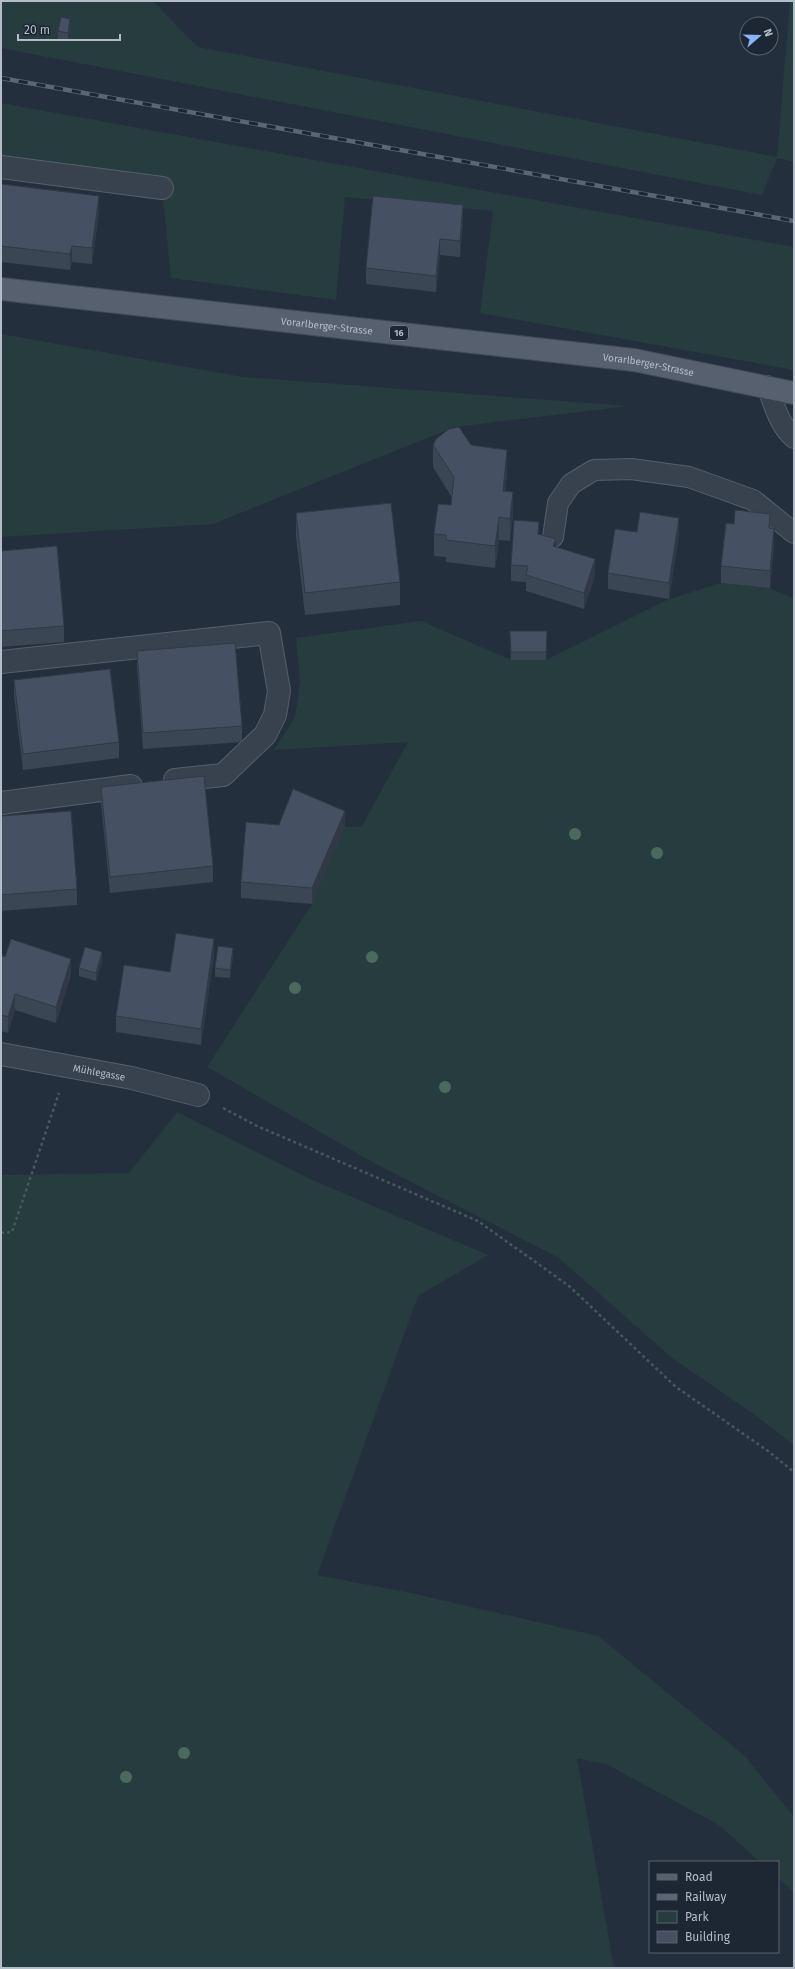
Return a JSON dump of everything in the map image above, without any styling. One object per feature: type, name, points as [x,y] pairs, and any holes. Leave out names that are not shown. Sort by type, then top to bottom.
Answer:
[{"type":"main road","name":"Vorarlberger-Strasse","points":[[1,289],[634,360],[767,386],[794,393]]},
{"type":"street","points":[[1,167],[162,188]]},
{"type":"street","points":[[1,662],[268,633],[279,691],[275,715],[265,735],[223,774],[1,803]]},
{"type":"street","name":"Mühlegasse","points":[[1,1054],[132,1078],[198,1095]]},
{"type":"lane","points":[[767,386],[786,432],[794,438]]},
{"type":"lane","points":[[553,537],[558,504],[570,484],[594,470],[631,470],[689,477],[753,500],[794,533]]},
{"type":"path","points":[[1,1232],[12,1232],[69,1066]]},
{"type":"path","points":[[198,1095],[257,1126],[478,1221],[569,1286],[676,1387],[768,1451],[794,1472]]},
{"type":"green space","points":[[1,1],[153,1],[198,47],[777,157],[790,1],[794,1],[794,162],[777,158],[762,195],[1,48]]},
{"type":"green space","points":[[1,103],[794,247],[794,370],[480,313],[493,211],[345,197],[336,300],[171,278],[162,188],[1,167]]},
{"type":"green space","points":[[1,334],[243,377],[629,406],[455,427],[213,524],[1,537]]},
{"type":"green space","points":[[721,583],[770,588],[794,599],[794,1445],[755,1415],[672,1358],[559,1258],[376,1164],[207,1067],[312,904],[345,827],[362,826],[408,742],[274,750],[295,717],[300,681],[296,638],[421,621],[511,660],[546,660],[669,599]]},
{"type":"green space","points":[[177,1112],[310,1179],[488,1255],[418,1296],[317,1575],[411,1593],[598,1636],[745,1756],[794,1817],[794,1892],[779,1879],[779,1861],[759,1861],[719,1825],[606,1764],[577,1758],[614,1968],[1,1968],[1,1175],[129,1173]]},
{"type":"building","points":[[61,17],[70,19],[68,33],[58,31]]},
{"type":"building","points":[[1,184],[99,196],[92,248],[72,246],[70,254],[1,246]]},
{"type":"building","points":[[373,196],[463,205],[460,241],[440,239],[436,276],[366,268]]},
{"type":"building","points":[[459,427],[471,445],[507,450],[503,491],[513,492],[510,519],[499,517],[495,546],[446,540],[446,535],[434,534],[438,504],[451,505],[454,477],[433,445],[436,439],[449,429]]},
{"type":"building","points":[[391,503],[400,582],[305,593],[296,513]]},
{"type":"building","points":[[735,510],[770,514],[769,528],[774,529],[770,571],[721,566],[726,523],[734,524]]},
{"type":"building","points":[[640,512],[679,518],[669,583],[608,573],[615,529],[637,532]]},
{"type":"building","points":[[514,520],[539,522],[538,534],[556,539],[553,546],[595,559],[584,593],[526,575],[528,566],[511,565]]},
{"type":"building","points":[[57,546],[64,626],[1,631],[1,551]]},
{"type":"building","points":[[510,631],[547,631],[546,652],[511,652]]},
{"type":"building","points":[[235,643],[242,726],[143,733],[137,651]]},
{"type":"building","points":[[110,669],[119,742],[23,754],[14,680]]},
{"type":"building","points":[[204,776],[213,866],[110,877],[101,787]]},
{"type":"building","points":[[293,789],[345,811],[312,888],[241,882],[246,822],[279,825]]},
{"type":"building","points":[[71,811],[77,889],[1,895],[1,816]]},
{"type":"building","points":[[176,933],[214,939],[201,1029],[116,1016],[124,965],[170,972]]},
{"type":"building","points":[[11,939],[71,959],[56,1007],[15,994],[8,1017],[1,1015],[1,955],[5,957]]},
{"type":"building","points":[[218,946],[233,948],[230,970],[215,968]]},
{"type":"building","points":[[85,947],[102,952],[96,973],[79,968]]},
{"type":"railway","points":[[1,78],[794,221]]}]
